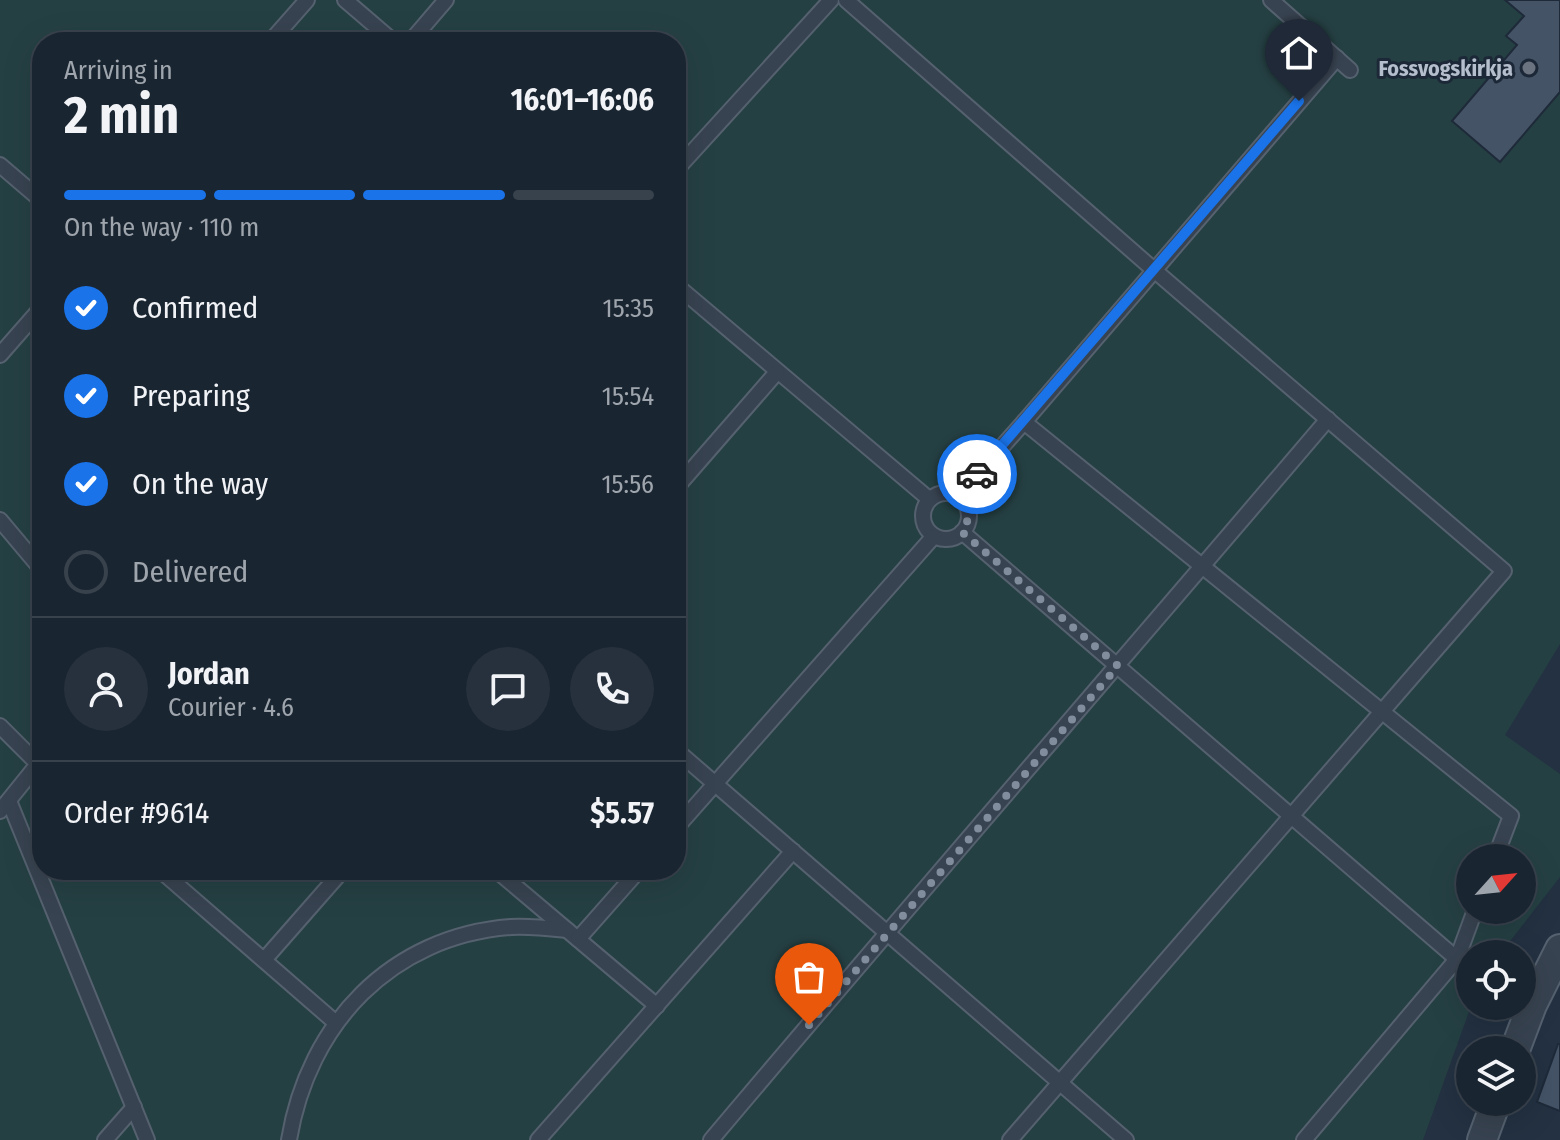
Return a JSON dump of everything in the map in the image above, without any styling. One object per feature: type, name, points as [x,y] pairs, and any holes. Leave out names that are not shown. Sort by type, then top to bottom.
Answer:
[{"type":"street","points":[[1520,1036],[1560,949]]},
{"type":"street","points":[[1482,1140],[1491,1116]]},
{"type":"lane","points":[[279,32],[307,0]]},
{"type":"lane","points":[[345,0],[382,32]]},
{"type":"lane","points":[[419,32],[446,0]]},
{"type":"lane","points":[[686,159],[831,0]]},
{"type":"lane","points":[[846,0],[1504,571],[1010,1140]]},
{"type":"lane","points":[[1271,0],[1350,70]]},
{"type":"lane","points":[[958,496],[1337,58]]},
{"type":"lane","points":[[0,165],[32,192]]},
{"type":"lane","points":[[686,294],[929,499]]},
{"type":"lane","points":[[0,355],[32,318]]},
{"type":"lane","points":[[686,477],[777,372]]},
{"type":"lane","points":[[711,1140],[1328,419]]},
{"type":"lane","points":[[1024,422],[1511,816],[1500,844]]},
{"type":"lane","points":[[938,494],[958,496],[969,513],[968,523],[954,538],[934,536],[926,529],[923,519],[929,499],[938,494]]},
{"type":"lane","points":[[0,520],[32,558]]},
{"type":"lane","points":[[962,532],[1456,958]]},
{"type":"lane","points":[[686,817],[934,536]]},
{"type":"lane","points":[[0,726],[32,756]]},
{"type":"lane","points":[[686,759],[1126,1140]]},
{"type":"lane","points":[[32,774],[4,806],[32,871]]},
{"type":"lane","points":[[538,1140],[793,851]]},
{"type":"lane","points":[[36,880],[147,1140]]},
{"type":"lane","points":[[172,880],[336,1023]]},
{"type":"lane","points":[[264,960],[334,880]]},
{"type":"lane","points":[[508,880],[657,1006]]},
{"type":"lane","points":[[572,934],[629,880]]},
{"type":"lane","points":[[289,1140],[302,1083],[314,1057],[336,1023],[365,990],[386,973],[433,946],[485,930],[512,927],[572,934]]},
{"type":"lane","points":[[1304,1140],[1456,960]]},
{"type":"lane","points":[[105,1140],[134,1107]]},
{"type":"green space","points":[[0,0],[1560,0],[1560,644],[1505,735],[1560,774],[1560,877],[1536,908],[1536,844],[1456,844],[1456,924],[1523,924],[1511,940],[1456,940],[1456,1020],[1466,1020],[1460,1036],[1456,1036],[1456,1048],[1423,1140],[0,1140]]},
{"type":"building","name":"Fossvogskirkja","points":[[1505,0],[1560,0],[1560,92],[1500,162],[1452,121],[1517,45],[1506,36],[1524,16]]},
{"type":"building","points":[[1560,1044],[1560,1111],[1537,1102]]},
{"type":"way so far","points":[[809,1025],[1118,666],[962,532],[968,523],[969,513],[958,496],[977,474]]},
{"type":"place","name":"Fossvogskirkja","points":[[1529,68]]},
{"type":"route","points":[[977,474],[1299,101]]}]
